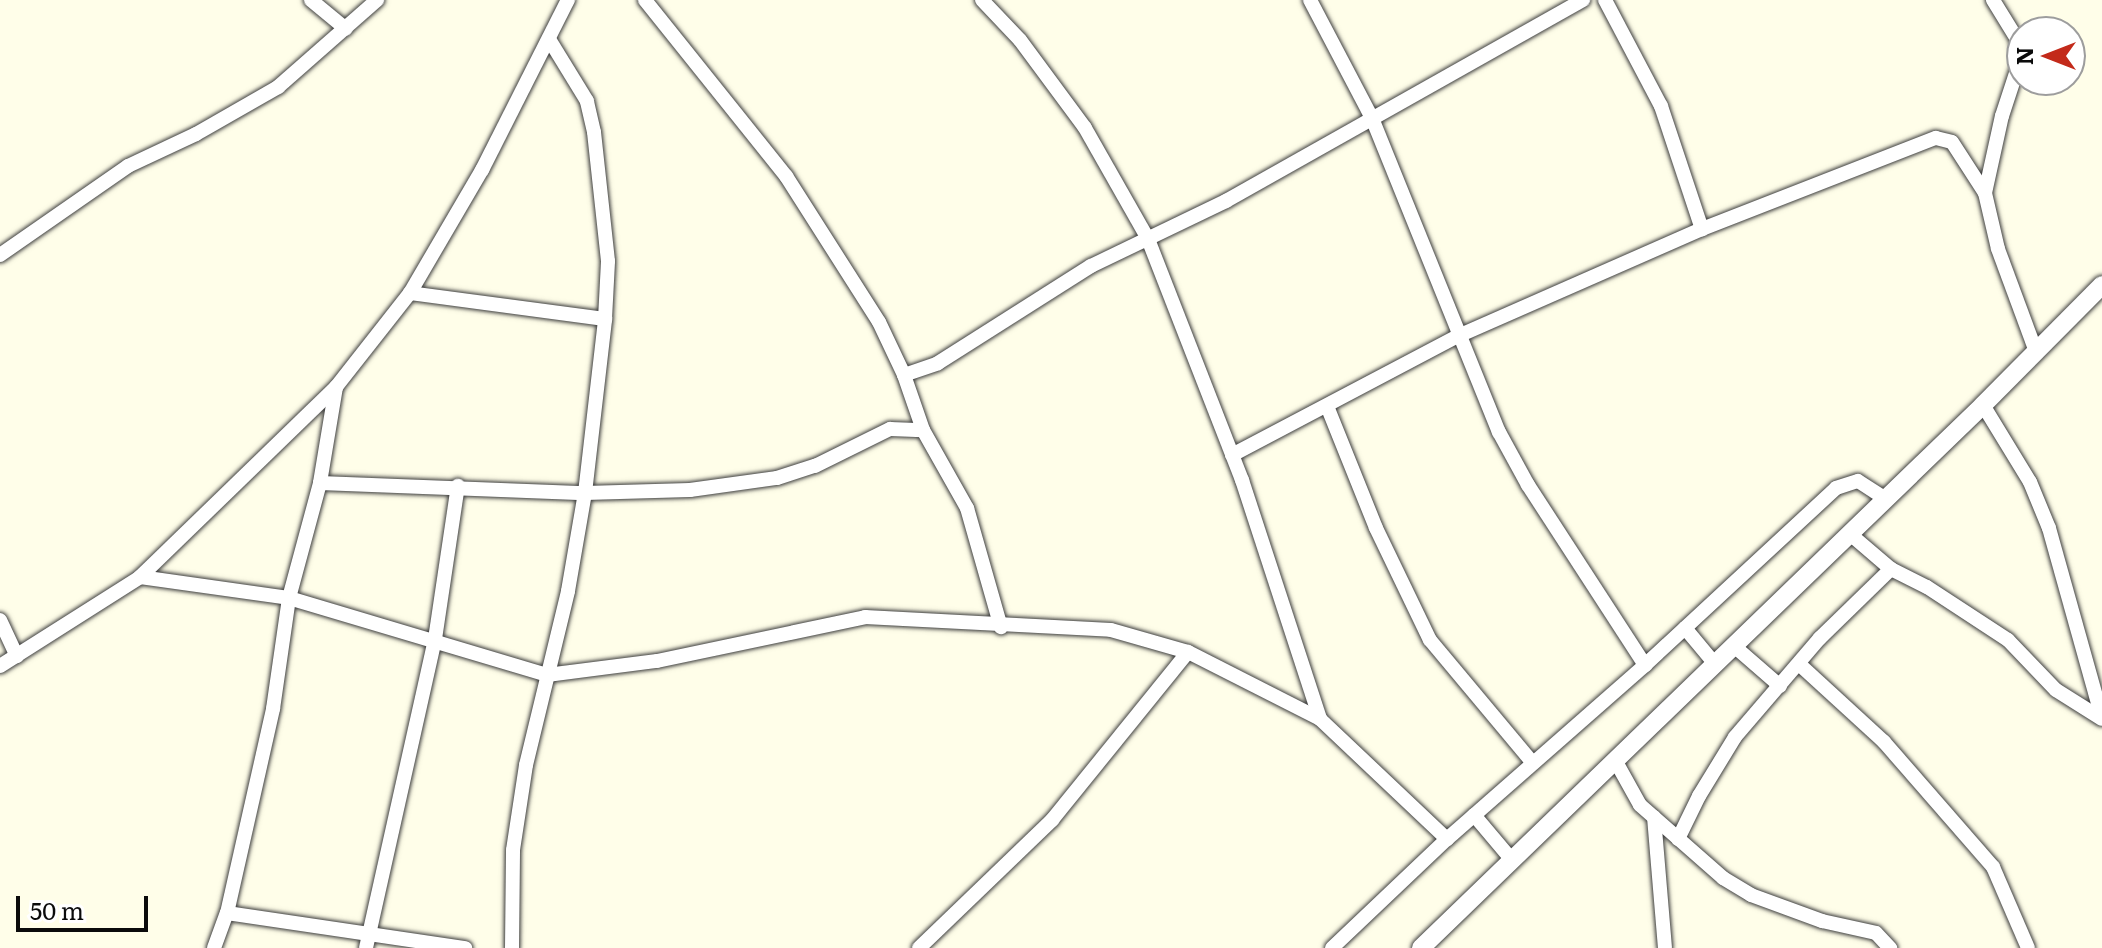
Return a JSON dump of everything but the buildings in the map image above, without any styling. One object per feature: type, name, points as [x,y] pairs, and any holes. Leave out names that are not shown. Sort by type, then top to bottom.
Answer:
[{"type":"street","points":[[311,0],[346,29]]},
{"type":"street","points":[[0,255],[128,166],[196,134],[278,87],[377,0]]},
{"type":"street","points":[[0,666],[140,577],[336,387],[410,293],[482,170],[568,0]]},
{"type":"street","points":[[645,0],[786,176],[879,322],[904,375],[923,430],[967,508],[1001,627]]},
{"type":"street","points":[[982,0],[1020,40],[1085,128],[1148,239],[1232,455],[1320,719]]},
{"type":"street","points":[[1310,0],[1372,118],[1499,432],[1528,485],[1645,665]]},
{"type":"street","points":[[904,375],[938,363],[1091,266],[1226,201],[1583,0]]},
{"type":"street","points":[[1605,0],[1661,106],[1702,229]]},
{"type":"street","points":[[1985,193],[2002,116],[2019,64],[2017,39],[2011,24],[1993,0]]},
{"type":"street","points":[[512,948],[513,850],[526,765],[568,591],[585,493],[605,319],[608,261],[594,132],[587,101],[549,39]]},
{"type":"street","points":[[1232,455],[1458,336],[1702,229],[1936,138],[1952,142],[1985,193],[1998,249],[2036,352]]},
{"type":"street","points":[[1421,948],[1983,405],[2102,285]]},
{"type":"street","points":[[410,293],[605,319]]},
{"type":"street","points":[[214,948],[227,913],[273,709],[289,598],[320,483],[336,387]]},
{"type":"street","points":[[1983,405],[2030,482],[2049,528],[2102,719]]},
{"type":"street","points":[[1327,406],[1376,528],[1430,640],[1533,763]]},
{"type":"street","points":[[320,483],[585,493],[742,485],[815,466],[890,429],[923,430]]},
{"type":"street","points":[[1332,948],[1447,839],[1645,665],[1836,488],[1858,481],[1886,499]]},
{"type":"street","points":[[368,942],[435,639],[458,486]]},
{"type":"street","points":[[1850,534],[1891,569],[1927,587],[2008,640],[2056,690],[2102,719]]},
{"type":"street","points":[[1678,839],[1699,796],[1735,737],[1820,638],[1891,569]]},
{"type":"street","points":[[140,577],[289,598],[435,639],[547,675],[657,661],[865,617],[933,619],[1001,627],[1111,630],[1188,652],[1320,719],[1447,839]]},
{"type":"street","points":[[0,620],[17,656]]},
{"type":"street","points":[[1685,628],[1715,664]]},
{"type":"street","points":[[1734,646],[1780,686]]},
{"type":"street","points":[[922,947],[1052,820],[1188,652]]},
{"type":"street","points":[[1799,664],[1884,742],[1993,867],[2028,948]]},
{"type":"street","points":[[1615,760],[1640,805],[1723,878],[1751,895],[1822,921],[1876,933],[1890,948]]},
{"type":"street","points":[[1474,815],[1511,859]]},
{"type":"street","points":[[1654,817],[1665,948]]},
{"type":"street","points":[[227,913],[368,942],[465,948]]}]
